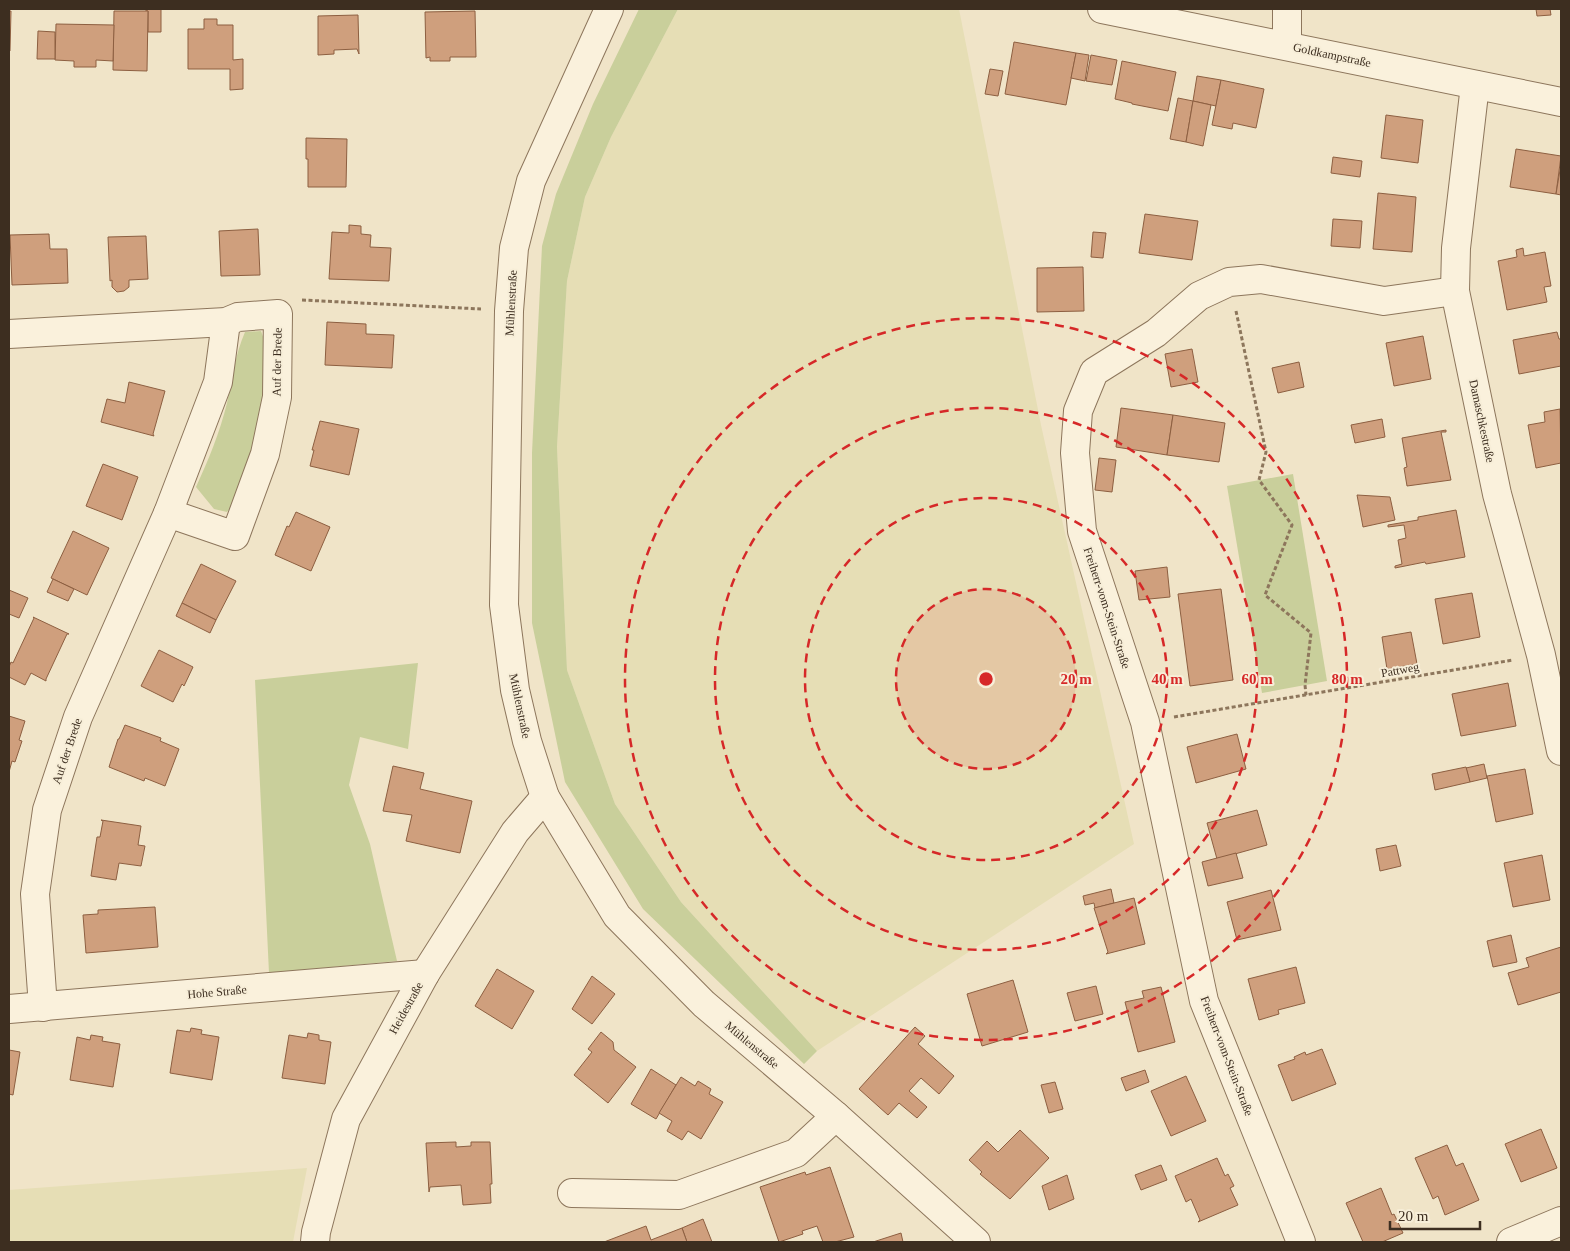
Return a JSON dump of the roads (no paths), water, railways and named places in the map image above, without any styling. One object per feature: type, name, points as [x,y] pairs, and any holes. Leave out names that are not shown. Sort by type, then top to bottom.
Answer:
[{"type":"street","name":"Mühlenstraße","points":[[609,9],[531,181],[514,248],[509,311],[504,605],[515,690],[527,741],[545,797],[616,916],[704,1004],[836,1116],[976,1242]]},
{"type":"street","name":"Goldkampstraße","points":[[1102,9],[1561,102]]},
{"type":"street","points":[[1287,9],[1287,46]]},
{"type":"street","name":"Damaschkestraße","points":[[1475,85],[1456,248],[1456,291],[1497,494],[1541,655],[1561,751]]},
{"type":"street","name":"Freiherr-vom-Stein-Straße","points":[[1301,1242],[1204,1001],[1144,722],[1082,531],[1075,453],[1078,411],[1094,372],[1156,333],[1199,296],[1230,282],[1261,279],[1384,301],[1456,291]]},
{"type":"street","name":"Auf der Brede","points":[[9,334],[226,322],[238,317],[278,314],[277,397],[265,454],[235,536],[168,512]]},
{"type":"street","name":"Auf der Brede","points":[[43,1007],[35,894],[47,810],[78,717],[168,512],[218,382],[226,322]]},
{"type":"street","name":"Heidestraße","points":[[315,1242],[346,1119],[425,974],[515,832],[545,797]]},
{"type":"street","name":"Hohe Straße","points":[[9,1009],[425,974]]},
{"type":"street","points":[[572,1193],[679,1195],[796,1153],[836,1116]]},
{"type":"street","points":[[1511,1242],[1561,1221]]}]
